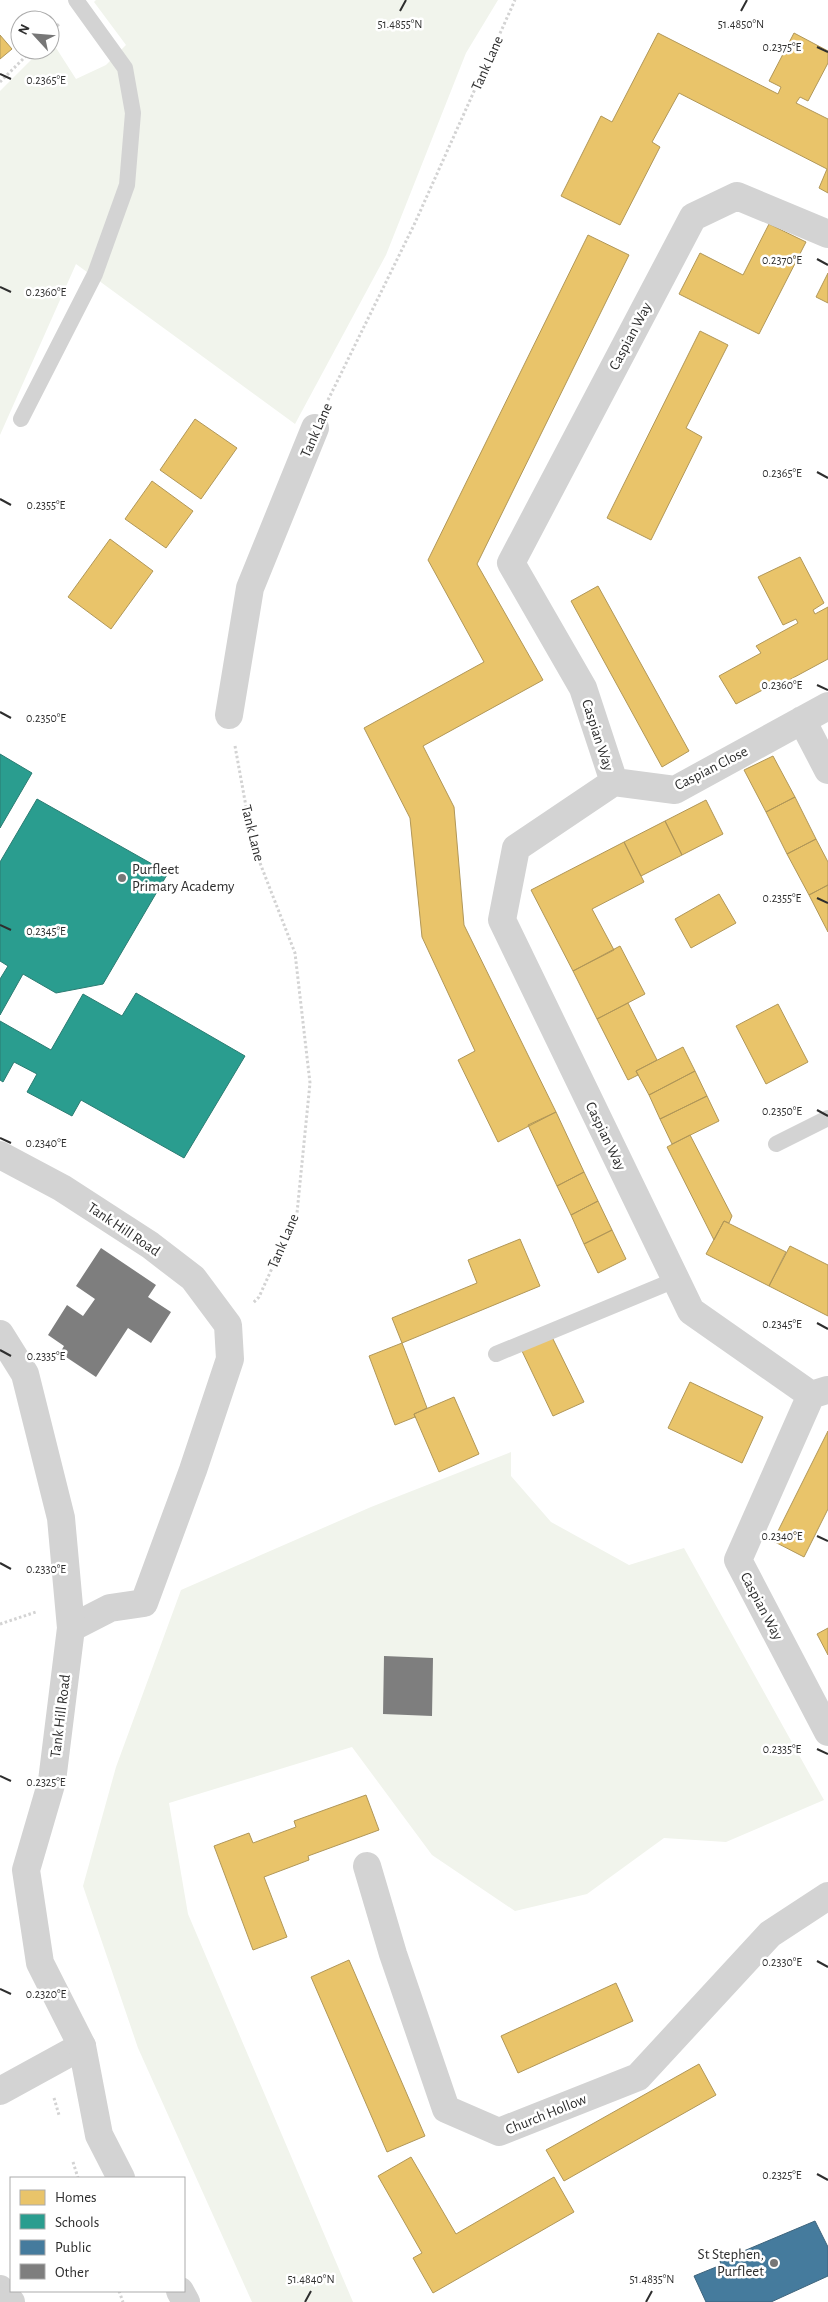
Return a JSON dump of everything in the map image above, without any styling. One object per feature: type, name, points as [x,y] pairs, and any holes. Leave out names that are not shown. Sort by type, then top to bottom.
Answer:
[{"type":"street","name":"Caspian Way","points":[[828,234],[737,196],[693,217],[511,563],[583,688],[614,782],[516,848],[502,920],[690,1311],[819,1392],[738,1560],[828,1732]]},
{"type":"street","name":"Tank Lane","points":[[230,715],[250,588],[315,428]]},
{"type":"street","name":"Caspian Close","points":[[614,782],[674,790],[828,706]]},
{"type":"street","points":[[802,720],[828,770]]},
{"type":"street","name":"Tank Hill Road","points":[[0,1154],[62,1188],[150,1245],[193,1278],[228,1325]]},
{"type":"street","points":[[71,1628],[110,1608],[144,1603],[193,1470],[230,1359],[228,1325]]},
{"type":"street","name":"Tank Hill Road","points":[[0,1334],[25,1374],[61,1518],[71,1628],[52,1781],[26,1870],[40,1963],[82,2046],[98,2135],[120,2177]]},
{"type":"street","name":"Church Hollow","points":[[367,1866],[393,1954],[446,2109],[499,2132],[638,2077],[770,1934],[828,1896]]},
{"type":"street","points":[[0,2091],[82,2046]]},
{"type":"street","points":[[0,2289],[11,2302]]},
{"type":"lane","points":[[22,419],[95,274],[127,185],[133,113],[125,68],[76,0]]},
{"type":"lane","points":[[776,1144],[828,1118]]},
{"type":"lane","points":[[496,1354],[675,1280]]},
{"type":"path","name":"Tank Lane","points":[[315,428],[414,225],[515,0]]},
{"type":"path","points":[[0,82],[22,60]]},
{"type":"path","name":"Tank Lane","points":[[228,1325],[259,1297],[296,1213],[310,1083],[296,953],[253,845],[230,715]]},
{"type":"path","points":[[0,1624],[39,1611]]},
{"type":"shaded area","points":[[96,0],[498,0],[466,53],[386,255],[295,424],[76,264],[0,435],[0,91],[31,60],[60,60],[60,54],[76,79],[106,65],[126,45],[94,2]]},
{"type":"shaded area","points":[[511,1452],[511,1476],[551,1522],[629,1565],[684,1548],[824,1800],[726,1842],[664,1838],[587,1894],[515,1911],[432,1855],[352,1747],[169,1803],[188,1914],[353,2302],[252,2302],[138,2048],[83,1886],[116,1767],[181,1590],[371,1507]]},
{"type":"building: Homes","points":[[658,33],[778,94],[781,87],[769,81],[794,33],[828,51],[828,63],[808,101],[800,97],[796,103],[828,119],[828,193],[819,188],[827,169],[679,93],[652,142],[660,147],[620,225],[561,196],[601,116],[612,122]]},
{"type":"building: Homes","points":[[0,35],[10,47],[10,51],[0,59]]},
{"type":"building: Homes","points":[[769,224],[806,242],[759,334],[679,294],[700,253],[743,275]]},
{"type":"building: Homes","points":[[588,235],[629,255],[477,564],[543,680],[423,746],[454,807],[464,925],[556,1112],[498,1142],[458,1060],[475,1051],[422,937],[410,818],[364,728],[484,662],[428,560]]},
{"type":"building: Homes","points":[[828,273],[828,303],[816,297]]},
{"type":"building: Homes","points":[[700,331],[728,345],[686,428],[702,437],[651,540],[607,518]]},
{"type":"building: Homes","points":[[195,419],[237,448],[201,499],[160,470]]},
{"type":"building: Homes","points":[[152,481],[193,511],[166,548],[125,519]]},
{"type":"building: Homes","points":[[110,539],[153,571],[111,629],[68,597]]},
{"type":"building: Homes","points":[[800,557],[824,603],[813,610],[815,614],[828,607],[828,659],[778,686],[776,683],[736,704],[719,676],[761,653],[756,646],[798,623],[796,619],[783,625],[758,577]]},
{"type":"building: Homes","points":[[598,586],[689,751],[662,767],[571,601]]},
{"type":"building: Homes","points":[[773,756],[795,797],[766,812],[744,770]]},
{"type":"building: Homes","points":[[795,797],[816,839],[787,854],[766,812]]},
{"type":"building: Homes","points":[[706,800],[723,834],[682,855],[665,821]]},
{"type":"building: Homes","points":[[665,821],[682,855],[641,876],[624,842]]},
{"type":"building: Homes","points":[[816,839],[828,862],[828,885],[809,895],[787,854]]},
{"type":"building: Homes","points":[[624,842],[644,882],[592,909],[614,950],[573,971],[531,890]]},
{"type":"building: Homes","points":[[828,885],[828,932],[809,895]]},
{"type":"building: Homes","points":[[719,894],[736,923],[691,948],[675,919]]},
{"type":"building: Homes","points":[[620,946],[645,994],[597,1019],[573,971]]},
{"type":"building: Homes","points":[[628,1003],[657,1060],[636,1071],[638,1075],[628,1080],[597,1019]]},
{"type":"building: Homes","points":[[778,1004],[808,1062],[766,1084],[736,1026]]},
{"type":"building: Homes","points":[[683,1047],[695,1071],[649,1095],[636,1071]]},
{"type":"building: Homes","points":[[695,1071],[707,1096],[660,1119],[649,1095]]},
{"type":"building: Homes","points":[[707,1096],[719,1121],[672,1144],[660,1119]]},
{"type":"building: Homes","points":[[556,1112],[584,1172],[557,1186],[528,1125]]},
{"type":"building: Homes","points":[[690,1135],[732,1216],[729,1223],[724,1221],[714,1240],[667,1147]]},
{"type":"building: Homes","points":[[584,1172],[598,1201],[571,1215],[557,1186]]},
{"type":"building: Homes","points":[[598,1201],[612,1230],[584,1244],[571,1215]]},
{"type":"building: Homes","points":[[724,1221],[786,1252],[769,1286],[706,1254]]},
{"type":"building: Homes","points":[[612,1230],[626,1259],[598,1273],[584,1244]]},
{"type":"building: Homes","points":[[520,1239],[540,1286],[402,1343],[392,1318],[477,1283],[468,1260]]},
{"type":"building: Homes","points":[[790,1246],[828,1265],[828,1316],[769,1286]]},
{"type":"building: Homes","points":[[552,1337],[584,1402],[553,1416],[522,1351]]},
{"type":"building: Homes","points":[[402,1343],[427,1408],[414,1414],[415,1417],[395,1425],[369,1356]]},
{"type":"building: Homes","points":[[690,1382],[763,1417],[742,1463],[668,1428]]},
{"type":"building: Homes","points":[[454,1397],[479,1454],[439,1472],[414,1414]]},
{"type":"building: Homes","points":[[828,1431],[828,1509],[804,1557],[773,1541]]},
{"type":"building: Homes","points":[[828,1628],[828,1655],[817,1634]]},
{"type":"building: Homes","points":[[366,1795],[379,1830],[308,1856],[309,1860],[264,1877],[287,1937],[253,1950],[214,1846],[249,1833],[253,1843],[296,1827],[294,1821]]},
{"type":"building: Homes","points":[[349,1960],[425,2136],[387,2152],[311,1977]]},
{"type":"building: Homes","points":[[616,1983],[633,2021],[518,2073],[501,2036]]},
{"type":"building: Homes","points":[[699,2064],[716,2095],[564,2181],[546,2150]]},
{"type":"building: Homes","points":[[411,2157],[456,2234],[554,2177],[574,2212],[433,2293],[413,2258],[422,2253],[378,2176]]},
{"type":"building: Schools","points":[[0,754],[32,773],[0,828]]},
{"type":"building: Schools","points":[[37,799],[168,873],[103,984],[56,993],[23,974],[0,1015],[0,979],[8,966],[0,961],[0,862]]},
{"type":"building: Schools","points":[[136,993],[245,1056],[184,1158],[81,1100],[72,1116],[27,1092],[37,1074],[14,1062],[3,1082],[0,1080],[0,1021],[51,1050],[83,994],[122,1016]]},
{"type":"building: Public","name":"St Stephen, Purfleet","points":[[815,2221],[828,2247],[828,2276],[771,2302],[706,2302],[694,2276],[721,2265],[720,2261]]},
{"type":"building: Other","points":[[101,1248],[156,1285],[148,1297],[171,1312],[151,1343],[128,1328],[96,1377],[60,1353],[64,1346],[48,1335],[67,1305],[83,1316],[95,1299],[76,1286]]},
{"type":"building: Other","points":[[384,1656],[433,1658],[432,1716],[383,1714]]},
{"type":"place","name":"Purfleet Primary Academy","points":[[122,878]]},
{"type":"place","name":"St Stephen, Purfleet","points":[[774,2263]]}]
